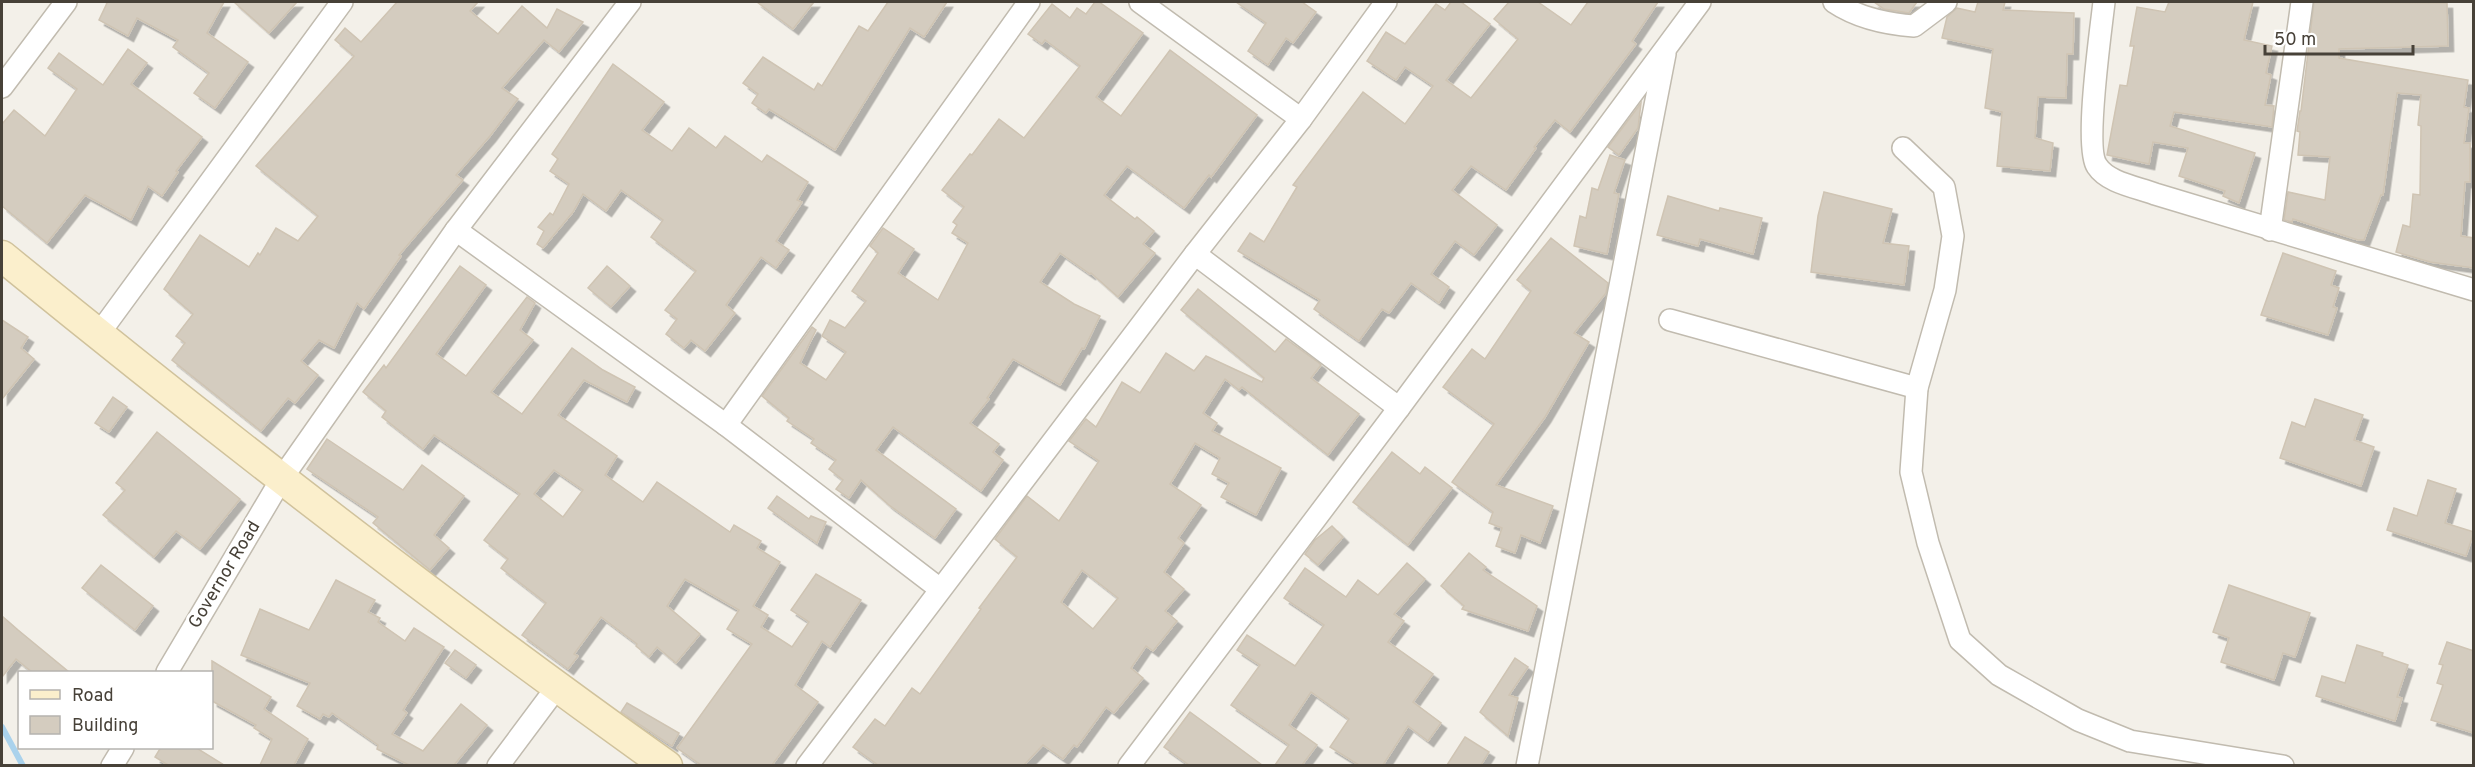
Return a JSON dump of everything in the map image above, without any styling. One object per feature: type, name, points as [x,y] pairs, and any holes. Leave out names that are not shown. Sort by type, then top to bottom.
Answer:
[{"type":"street","points":[[2,87],[66,2]]},
{"type":"street","points":[[98,335],[342,2]]},
{"type":"street","name":"Governor Road","points":[[168,671],[282,478],[456,230],[630,2]]},
{"type":"street","points":[[726,425],[1029,2]]},
{"type":"street","points":[[1140,2],[1301,119]]},
{"type":"street","points":[[807,765],[1195,254],[1301,119],[1386,2]]},
{"type":"street","points":[[1131,765],[1700,2]]},
{"type":"street","points":[[1834,2],[1847,10],[1888,24],[1914,26],[1946,2]]},
{"type":"street","points":[[2104,2],[2092,145],[2096,165],[2114,179],[2270,230],[2474,290]]},
{"type":"street","points":[[2270,230],[2302,2]]},
{"type":"street","points":[[1527,765],[1666,47]]},
{"type":"street","points":[[1903,148],[1944,187],[1953,236],[1944,290],[1917,388],[1911,472],[1928,543],[1960,640],[1999,675],[2078,720],[2130,741],[2283,765]]},
{"type":"street","points":[[456,230],[726,425],[940,589]]},
{"type":"street","points":[[1195,254],[1399,408]]},
{"type":"street","points":[[2,256],[98,335],[282,478],[557,687],[667,765]]},
{"type":"street","points":[[1670,320],[1917,388]]},
{"type":"street","points":[[498,765],[557,687]]},
{"type":"street","points":[[112,765],[122,749]]},
{"type":"building","points":[[105,2],[224,2],[207,33],[248,62],[215,108],[194,93],[209,73],[173,47],[178,40],[137,18],[128,36],[99,20],[107,3]]},
{"type":"building","points":[[234,2],[297,2],[269,33]]},
{"type":"building","points":[[397,2],[478,2],[470,11],[498,34],[522,6],[547,28],[557,9],[583,22],[559,52],[544,40],[502,88],[518,99],[456,175],[463,180],[399,255],[401,256],[364,309],[357,303],[334,348],[319,340],[301,361],[318,375],[295,403],[288,398],[261,431],[172,360],[185,343],[176,336],[193,314],[164,289],[200,235],[249,267],[258,253],[260,255],[276,228],[298,241],[318,216],[256,166],[354,56],[335,40],[345,28],[361,42]]},
{"type":"building","points":[[757,2],[814,2],[793,29]]},
{"type":"building","points":[[888,2],[947,2],[924,37],[910,28],[835,150],[769,109],[766,113],[752,103],[758,94],[743,83],[763,57],[814,90],[818,83],[822,86],[859,26],[868,31]]},
{"type":"building","points":[[1095,2],[1099,2],[1143,33],[1096,97],[1121,116],[1170,50],[1257,115],[1211,177],[1209,175],[1184,208],[1127,166],[1104,195],[1154,231],[1143,244],[1155,253],[1118,297],[1091,273],[1060,253],[1040,282],[1074,304],[1100,316],[1084,349],[1082,348],[1060,385],[1013,359],[987,398],[989,399],[970,423],[999,444],[993,452],[1003,460],[981,491],[893,427],[876,450],[956,509],[935,538],[889,505],[861,480],[849,498],[836,489],[843,480],[829,469],[836,460],[811,443],[814,439],[787,421],[789,418],[762,396],[812,327],[816,330],[800,363],[826,380],[846,352],[822,336],[830,320],[845,328],[866,301],[852,291],[878,253],[870,246],[883,228],[914,249],[898,273],[938,300],[968,243],[952,233],[957,225],[953,222],[964,207],[942,190],[999,119],[1024,138],[1080,66],[1045,40],[1042,44],[1028,34],[1052,4],[1070,18],[1077,8],[1086,14]]},
{"type":"building","points":[[1236,2],[1302,2],[1316,12],[1293,43],[1286,38],[1268,65],[1248,51],[1266,23]]},
{"type":"building","points":[[1451,2],[1461,2],[1490,24],[1446,80],[1471,98],[1518,39],[1494,19],[1509,2],[1538,2],[1571,25],[1588,2],[1658,2],[1632,41],[1636,44],[1570,132],[1555,120],[1506,190],[1471,166],[1452,190],[1497,225],[1474,255],[1455,241],[1431,274],[1449,287],[1439,303],[1411,283],[1389,313],[1382,309],[1359,341],[1314,309],[1320,300],[1238,251],[1250,233],[1264,242],[1297,187],[1293,185],[1363,92],[1405,124],[1433,86],[1405,67],[1396,80],[1367,61],[1386,32],[1405,44],[1436,4],[1445,10]]},
{"type":"building","points":[[1874,2],[1917,2],[1909,13],[1884,9]]},
{"type":"building","points":[[1978,2],[2005,2],[2003,10],[2074,13],[2073,54],[2067,54],[2066,98],[2038,97],[2035,138],[2053,143],[2050,171],[1997,166],[2002,112],[1985,108],[1993,49],[1942,38],[1947,17],[1957,8],[1975,12]]},
{"type":"building","points":[[2169,2],[2253,2],[2244,40],[2272,46],[2266,73],[2271,75],[2265,105],[2274,106],[2272,127],[2174,112],[2170,126],[2255,153],[2239,203],[2223,196],[2225,191],[2179,176],[2188,148],[2153,142],[2149,164],[2107,155],[2120,85],[2127,86],[2134,46],[2130,46],[2137,7],[2165,12]]},
{"type":"building","points":[[2314,2],[2447,3],[2448,46],[2339,49],[2339,58],[2468,80],[2464,107],[2469,108],[2464,143],[2470,143],[2470,182],[2465,182],[2461,236],[2474,238],[2474,268],[2430,262],[2396,252],[2403,225],[2410,227],[2413,194],[2420,195],[2421,126],[2418,125],[2421,95],[2397,93],[2383,195],[2381,195],[2364,240],[2293,219],[2292,222],[2284,220],[2288,192],[2325,200],[2330,157],[2298,155],[2300,132],[2297,131]]},
{"type":"building","points":[[128,49],[147,63],[131,84],[202,137],[176,171],[178,172],[162,196],[148,186],[131,220],[85,195],[47,243],[2,206],[2,124],[14,110],[45,136],[77,89],[48,68],[59,53],[103,85]]},
{"type":"building","points":[[613,64],[664,102],[642,130],[672,151],[689,128],[716,148],[725,136],[762,162],[767,155],[808,182],[797,200],[802,202],[776,241],[789,250],[776,268],[761,257],[726,305],[735,313],[705,351],[691,340],[684,348],[666,334],[677,319],[665,310],[696,271],[651,237],[663,220],[621,190],[606,211],[583,194],[573,212],[543,248],[537,244],[544,231],[538,227],[550,213],[553,215],[569,184],[550,171],[558,159],[552,154]]},
{"type":"building","points":[[1641,103],[1638,128],[1619,155],[1608,147]]},
{"type":"building","points":[[1610,155],[1625,160],[1614,193],[1619,194],[1607,254],[1574,246],[1580,216],[1586,218],[1592,188],[1598,190]]},
{"type":"building","points":[[1824,192],[1892,209],[1883,243],[1909,246],[1904,285],[1811,272],[1818,216]]},
{"type":"building","points":[[1668,196],[1719,211],[1720,208],[1762,218],[1753,254],[1700,239],[1698,246],[1657,235]]},
{"type":"building","points":[[1551,238],[1608,283],[1606,293],[1574,333],[1589,342],[1545,417],[1496,485],[1553,506],[1540,543],[1521,535],[1515,553],[1496,546],[1502,528],[1489,523],[1493,512],[1452,482],[1494,424],[1443,387],[1472,349],[1485,359],[1531,291],[1517,280]]},
{"type":"building","points":[[2283,253],[2336,271],[2331,285],[2339,288],[2333,307],[2337,308],[2328,335],[2261,315]]},
{"type":"building","points":[[460,266],[486,285],[436,354],[466,376],[527,297],[535,303],[520,330],[533,340],[491,392],[522,414],[572,348],[603,370],[635,387],[627,402],[584,380],[558,415],[617,456],[605,475],[643,502],[657,482],[730,532],[734,525],[761,541],[757,548],[780,562],[753,606],[768,615],[761,627],[792,647],[809,622],[791,610],[816,574],[861,600],[830,647],[822,641],[795,685],[818,702],[772,765],[701,765],[677,748],[752,644],[727,629],[739,610],[685,579],[667,606],[700,634],[676,663],[657,647],[649,657],[636,646],[637,644],[601,617],[574,654],[578,656],[568,669],[522,635],[546,603],[501,568],[508,559],[484,540],[520,494],[434,435],[423,449],[382,417],[386,411],[363,392],[384,365],[386,368]],"holes":[[[554,470],[583,490],[563,517],[534,494]]]},
{"type":"building","points":[[607,266],[630,286],[611,307],[588,288]]},
{"type":"building","points":[[1198,289],[1275,352],[1286,339],[1321,365],[1311,378],[1359,414],[1328,455],[1242,387],[1239,390],[1225,379],[1203,413],[1217,423],[1212,431],[1281,468],[1256,515],[1221,497],[1229,483],[1212,474],[1220,458],[1195,443],[1170,484],[1201,505],[1178,538],[1184,543],[1164,572],[1184,589],[1165,611],[1177,621],[1153,651],[1146,646],[1131,668],[1143,678],[1114,713],[1106,707],[1077,747],[1074,745],[1063,759],[1043,745],[1024,765],[878,765],[853,747],[875,719],[885,726],[912,688],[920,694],[981,609],[979,608],[1017,557],[995,539],[1027,496],[1059,521],[1099,461],[1069,441],[1086,419],[1096,427],[1122,382],[1140,393],[1166,353],[1194,371],[1206,356],[1262,382],[1264,378],[1181,310]],"holes":[[[1082,570],[1118,598],[1093,629],[1061,602]]]},
{"type":"building","points":[[2,320],[28,337],[21,348],[34,359],[2,399]]},
{"type":"building","points":[[113,397],[127,407],[109,432],[95,423]]},
{"type":"building","points":[[2315,399],[2363,415],[2354,440],[2374,447],[2361,486],[2280,458],[2292,422],[2305,427]]},
{"type":"building","points":[[157,432],[240,499],[200,549],[176,531],[154,557],[103,515],[125,490],[116,483]]},
{"type":"building","points":[[327,439],[403,490],[422,465],[464,496],[434,535],[449,548],[430,570],[373,523],[378,517],[307,469]]},
{"type":"building","points":[[1392,452],[1420,474],[1425,467],[1452,488],[1408,545],[1353,502]]},
{"type":"building","points":[[2428,480],[2456,489],[2445,523],[2474,532],[2466,556],[2387,530],[2394,508],[2417,516]]},
{"type":"building","points":[[777,496],[809,519],[811,516],[826,522],[817,543],[768,508]]},
{"type":"building","points":[[1332,526],[1343,537],[1318,565],[1305,554],[1315,540]]},
{"type":"building","points":[[1469,553],[1486,567],[1483,570],[1537,606],[1528,631],[1462,609],[1464,606],[1441,586]]},
{"type":"building","points":[[1407,563],[1425,579],[1394,614],[1404,621],[1388,642],[1433,674],[1413,702],[1441,723],[1428,741],[1408,726],[1383,765],[1359,765],[1330,747],[1349,719],[1311,692],[1289,725],[1317,745],[1302,765],[1275,765],[1289,745],[1231,705],[1260,665],[1237,650],[1247,635],[1295,666],[1324,625],[1284,598],[1305,568],[1346,597],[1358,580],[1378,595]]},
{"type":"building","points":[[101,565],[153,606],[135,630],[82,588]]},
{"type":"building","points":[[336,580],[375,600],[368,612],[380,618],[378,622],[405,641],[414,628],[444,647],[403,710],[407,713],[392,734],[423,751],[461,704],[487,725],[454,765],[409,765],[377,749],[378,745],[332,713],[329,717],[323,714],[320,719],[297,706],[310,683],[241,655],[260,609],[309,630]]},
{"type":"building","points":[[2229,585],[2310,613],[2295,657],[2283,653],[2274,680],[2221,662],[2229,638],[2213,632]]},
{"type":"building","points":[[2,616],[68,671],[31,671],[16,659],[2,677]]},
{"type":"building","points":[[2447,642],[2474,651],[2474,733],[2431,720],[2443,685],[2437,683],[2443,665],[2439,664]]},
{"type":"building","points":[[2357,645],[2383,653],[2382,656],[2408,665],[2397,697],[2402,698],[2395,721],[2316,696],[2322,676],[2345,683]]},
{"type":"building","points":[[455,650],[476,665],[466,678],[445,663]]},
{"type":"building","points":[[1515,658],[1528,667],[1509,695],[1518,698],[1508,736],[1480,712]]},
{"type":"building","points":[[212,661],[271,697],[264,709],[308,739],[294,765],[260,765],[272,739],[254,728],[256,725],[213,702]]},
{"type":"building","points":[[627,703],[679,733],[672,746],[621,712]]},
{"type":"building","points":[[1190,712],[1262,765],[1189,765],[1164,747]]},
{"type":"building","points":[[1465,737],[1489,752],[1481,765],[1447,765]]},
{"type":"building","points":[[160,749],[198,749],[224,765],[168,765],[155,757]]},
{"type":"waterway","points":[[2,727],[23,766]]}]
